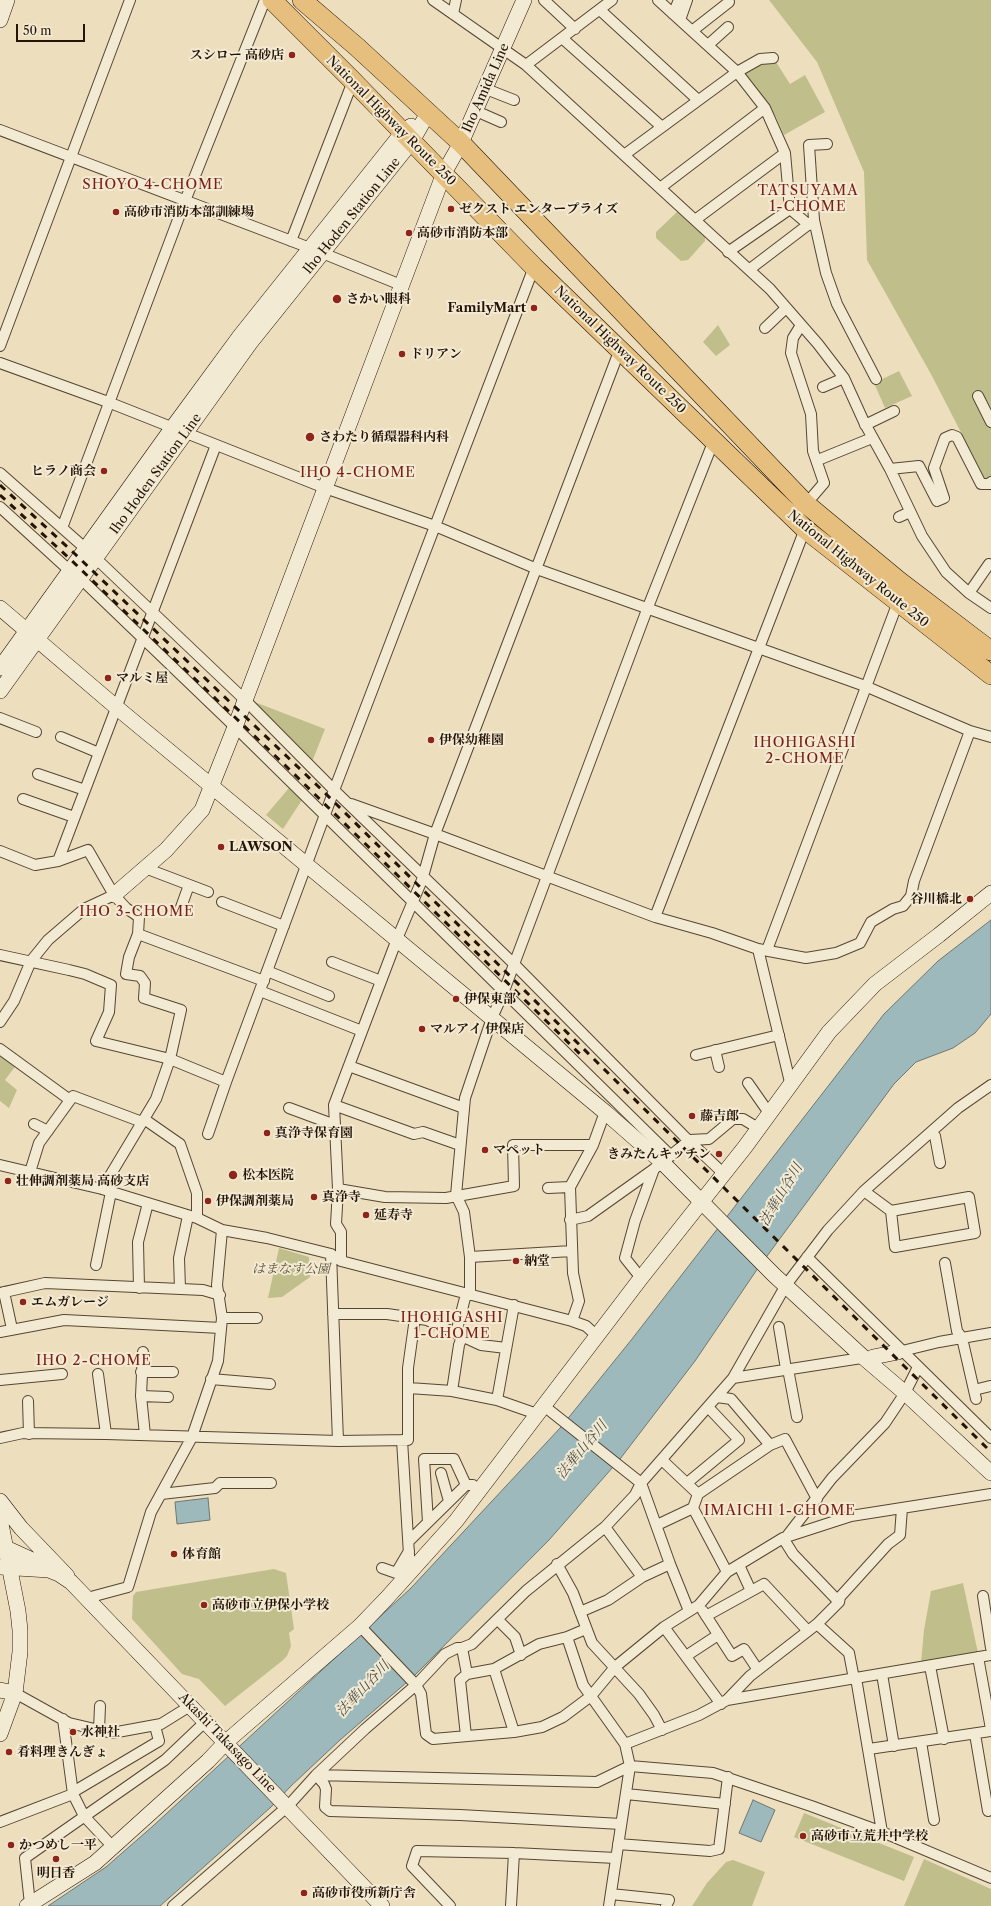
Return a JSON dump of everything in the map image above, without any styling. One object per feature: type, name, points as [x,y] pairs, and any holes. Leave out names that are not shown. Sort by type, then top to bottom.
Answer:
[{"type":"highway","name":"National Highway Route 250","points":[[272,0],[534,267],[805,529],[991,675]]},
{"type":"highway","name":"National Highway Route 250","points":[[302,0],[358,48],[461,143],[806,504],[899,581],[991,651]]},
{"type":"street","points":[[0,20],[8,0]]},
{"type":"street","points":[[0,346],[130,0]]},
{"type":"street","points":[[62,528],[108,402],[185,201],[265,0]]},
{"type":"street","points":[[433,0],[526,66],[728,252],[750,269],[770,289],[844,378],[865,425],[890,469],[922,536],[946,572],[969,593],[991,608]]},
{"type":"street","points":[[453,14],[456,0]]},
{"type":"street","name":"Iho Amida Line","points":[[114,895],[166,850],[193,822],[202,810],[213,786],[444,174],[476,111],[524,0]]},
{"type":"street","points":[[544,0],[575,28]]},
{"type":"street","points":[[526,66],[612,0]]},
{"type":"street","points":[[658,0],[737,72],[765,108],[786,153],[790,209]]},
{"type":"street","points":[[676,17],[679,0]]},
{"type":"street","points":[[676,17],[688,0]]},
{"type":"street","points":[[692,31],[729,2]]},
{"type":"street","points":[[600,10],[698,100]]},
{"type":"street","points":[[708,45],[728,27]]},
{"type":"street","points":[[562,38],[662,127]]},
{"type":"street","points":[[624,155],[737,72],[760,59],[773,58]]},
{"type":"street","points":[[292,241],[353,81]]},
{"type":"street","points":[[486,89],[514,100]]},
{"type":"street","points":[[660,188],[765,108]]},
{"type":"street","points":[[476,111],[501,122]]},
{"type":"street","name":"Iho Hoden Station Line","points":[[0,691],[32,635],[179,430],[240,336],[316,250],[428,113]]},
{"type":"street","points":[[0,130],[316,250],[401,285]]},
{"type":"street","points":[[827,144],[809,145],[812,222],[837,304],[876,378]]},
{"type":"street","points":[[695,220],[786,153]]},
{"type":"street","points":[[790,209],[812,222]]},
{"type":"street","points":[[728,252],[790,209]]},
{"type":"street","points":[[750,269],[812,222]]},
{"type":"street","points":[[208,1134],[334,790],[534,267]]},
{"type":"street","points":[[765,328],[786,308]]},
{"type":"street","points":[[801,325],[793,338],[791,353],[811,414],[813,451],[818,460],[824,483],[806,504]]},
{"type":"street","points":[[341,1261],[341,1232],[336,1224],[338,1189],[334,1105],[397,939],[423,876],[435,834],[620,349]]},
{"type":"street","points":[[0,363],[108,402],[325,488],[435,526],[537,569],[865,686],[970,731],[991,737]]},
{"type":"street","points":[[823,387],[844,378]]},
{"type":"street","points":[[978,396],[991,422]]},
{"type":"street","points":[[865,425],[894,411]]},
{"type":"street","points":[[890,469],[919,466],[937,501],[944,498],[934,468],[945,438],[952,435],[957,437],[981,484],[990,484],[991,482]]},
{"type":"street","points":[[818,460],[872,438]]},
{"type":"street","points":[[452,1391],[459,1345],[459,1335],[468,1295],[470,1256],[464,1212],[456,1195],[465,1098],[492,1018],[504,991],[648,608],[714,440]]},
{"type":"street","points":[[58,861],[216,445]]},
{"type":"street","points":[[0,473],[90,553],[245,700],[334,790],[513,964],[724,1173]]},
{"type":"street","points":[[0,507],[75,574],[235,727],[504,991],[662,1162],[774,1275],[868,1357],[991,1473]]},
{"type":"street","points":[[899,517],[910,512]]},
{"type":"street","points":[[655,917],[805,529]]},
{"type":"street","points":[[969,593],[988,563]]},
{"type":"street","points":[[790,1082],[779,1035],[763,949],[898,602]]},
{"type":"street","points":[[0,608],[116,707],[606,1112],[662,1162]]},
{"type":"street","name":"Iho Hoden Station Line","points":[[0,668],[32,635]]},
{"type":"street","points":[[0,718],[36,732]]},
{"type":"street","points":[[348,803],[435,834],[655,917],[763,949],[806,958],[836,953],[860,942],[870,922],[893,909],[904,906],[911,896],[914,881],[970,731]]},
{"type":"street","points":[[61,738],[98,753]]},
{"type":"street","points":[[38,774],[85,790]]},
{"type":"street","points":[[35,792],[27,801],[74,817]]},
{"type":"street","points":[[0,852],[35,865],[58,861],[88,850],[114,895],[126,908],[139,917],[138,934],[129,957],[126,974],[140,976],[145,983],[144,998],[181,1010],[170,1060],[156,1099],[107,1191],[96,1265]]},
{"type":"street","points":[[145,868],[208,892]]},
{"type":"street","points":[[180,910],[189,885]]},
{"type":"street","points":[[206,1721],[165,1760],[24,1858],[29,1905],[95,1863],[208,1761],[229,1746],[360,1626],[386,1599],[404,1573],[456,1521],[700,1201],[724,1173],[769,1113],[790,1082],[829,1032],[875,984],[991,893]]},
{"type":"street","points":[[0,1022],[14,1001],[31,961],[48,940],[84,909],[114,895]]},
{"type":"street","points":[[222,902],[284,926]]},
{"type":"street","points":[[138,934],[266,976],[318,987],[329,996]]},
{"type":"street","points":[[0,955],[85,974],[111,985],[109,1012],[96,1041],[170,1060],[226,1082]]},
{"type":"street","points":[[332,962],[381,981]]},
{"type":"street","points":[[260,991],[362,1031]]},
{"type":"street","points":[[696,1055],[779,1035]]},
{"type":"street","points":[[0,1049],[70,1100]]},
{"type":"street","points":[[715,1050],[719,1067]]},
{"type":"street","points":[[349,1066],[464,1108]]},
{"type":"street","points":[[748,1083],[769,1113]]},
{"type":"street","points":[[173,1906],[365,1729],[416,1685],[445,1654],[457,1648],[462,1648],[472,1644],[526,1591],[557,1564],[605,1527],[636,1495],[641,1483],[733,1378],[786,1285],[828,1230],[864,1191],[958,1108],[991,1085]]},
{"type":"street","points":[[30,1172],[39,1143],[73,1096],[143,1121],[180,1144],[197,1193],[192,1217],[179,1258],[180,1289]]},
{"type":"street","points":[[334,1105],[414,1134],[423,1132],[460,1144]]},
{"type":"street","points":[[289,1108],[335,1125]]},
{"type":"street","points":[[572,1321],[578,1301],[573,1273],[570,1187],[593,1145],[606,1112]]},
{"type":"street","points":[[570,1220],[588,1216],[690,1140],[709,1139],[733,1119],[743,1119],[758,1128]]},
{"type":"street","points":[[34,1124],[48,1131]]},
{"type":"street","points":[[932,1132],[935,1136],[940,1163]]},
{"type":"street","points":[[338,1189],[385,1197],[446,1198],[456,1195],[514,1186],[513,1145],[593,1145]]},
{"type":"street","points":[[641,1278],[625,1258],[635,1221],[662,1162]]},
{"type":"street","points":[[0,1165],[107,1191],[148,1203],[192,1217],[222,1230],[267,1238],[331,1254],[341,1261],[572,1321],[586,1326],[597,1336]]},
{"type":"street","points":[[548,1188],[570,1187]]},
{"type":"street","points":[[864,1191],[891,1211],[969,1198],[975,1233],[895,1247],[891,1211]]},
{"type":"street","points":[[140,1288],[138,1242],[148,1203]]},
{"type":"street","points":[[87,1598],[128,1587],[151,1512],[192,1437],[218,1361],[221,1323],[220,1295],[217,1286],[222,1230]]},
{"type":"street","points":[[470,1256],[572,1251]]},
{"type":"street","points":[[331,1254],[338,1441]]},
{"type":"street","points":[[807,1257],[900,1351],[991,1438]]},
{"type":"street","points":[[945,1262],[957,1331],[962,1338],[975,1394],[990,1386]]},
{"type":"street","points":[[949,1284],[959,1282]]},
{"type":"street","points":[[12,1329],[2,1292],[45,1283],[203,1290],[220,1295]]},
{"type":"street","points":[[497,1400],[514,1305]]},
{"type":"street","points":[[333,1314],[387,1314],[427,1320],[481,1345],[506,1348]]},
{"type":"street","points":[[0,1332],[64,1320],[221,1323],[257,1318]]},
{"type":"street","points":[[0,1438],[29,1434],[106,1434],[338,1441],[408,1440],[408,1368],[414,1318]]},
{"type":"street","points":[[779,1327],[797,1418]]},
{"type":"street","points":[[733,1378],[868,1357],[991,1333]]},
{"type":"street","points":[[142,1352],[144,1435]]},
{"type":"street","points":[[785,1537],[817,1499],[832,1478],[885,1424],[905,1393],[918,1367]]},
{"type":"street","points":[[142,1372],[173,1372]]},
{"type":"street","points":[[0,1380],[62,1374]]},
{"type":"street","points":[[98,1374],[106,1434]]},
{"type":"street","points":[[211,1378],[270,1384]]},
{"type":"street","points":[[409,1388],[452,1391],[540,1410],[641,1483],[670,1564],[689,1611]]},
{"type":"street","points":[[142,1396],[168,1397]]},
{"type":"street","points":[[717,1397],[731,1398],[770,1445]]},
{"type":"street","points":[[28,1401],[29,1434]]},
{"type":"street","points":[[687,1483],[739,1440],[708,1407]]},
{"type":"street","points":[[657,1525],[693,1508],[698,1494],[770,1445],[786,1439],[817,1499]]},
{"type":"street","points":[[402,1440],[409,1546],[404,1573]]},
{"type":"street","points":[[428,1522],[424,1459],[454,1459],[466,1484]]},
{"type":"street","points":[[662,1460],[698,1494]]},
{"type":"street","points":[[442,1473],[449,1501]]},
{"type":"street","points":[[161,1494],[216,1488],[220,1483],[271,1483]]},
{"type":"street","points":[[466,1484],[482,1487]]},
{"type":"street","points":[[404,1573],[409,1546],[428,1522],[466,1484]]},
{"type":"street","points":[[360,1626],[416,1685],[421,1694],[426,1734],[433,1739],[514,1732],[542,1727],[556,1720],[591,1696],[614,1667],[664,1628],[699,1605],[727,1572],[785,1537],[851,1516],[991,1494]]},
{"type":"street","name":"Akashi Takasago Line","points":[[0,1501],[21,1528],[64,1572],[71,1582]]},
{"type":"street","points":[[693,1508],[727,1572]]},
{"type":"street","points":[[724,1702],[750,1676],[817,1624],[839,1602],[840,1597],[888,1544],[900,1535],[902,1508]]},
{"type":"street","points":[[0,1519],[6,1548],[5,1567],[20,1630],[20,1652],[7,1691],[0,1734]]},
{"type":"street","points":[[605,1527],[642,1577]]},
{"type":"street","points":[[785,1537],[793,1554],[839,1602]]},
{"type":"street","name":"Akashi Takasago Line","points":[[6,1548],[39,1563],[60,1574],[71,1582],[285,1803],[382,1906]]},
{"type":"street","points":[[557,1564],[573,1592],[592,1643],[639,1694],[654,1715],[662,1730]]},
{"type":"street","points":[[580,1612],[608,1600],[642,1577],[670,1564]]},
{"type":"street","points":[[739,1565],[751,1591]]},
{"type":"street","name":"Akashi Takasago Line","points":[[5,1567],[50,1570]]},
{"type":"street","points":[[382,1568],[404,1573]]},
{"type":"street","points":[[706,1616],[764,1584],[808,1631]]},
{"type":"street","points":[[982,1596],[991,1648]]},
{"type":"street","points":[[699,1605],[732,1656],[744,1649],[758,1670]]},
{"type":"street","points":[[498,1620],[516,1637],[521,1655]]},
{"type":"street","points":[[817,1624],[849,1653],[869,1749],[882,1832]]},
{"type":"street","points":[[664,1628],[724,1702]]},
{"type":"street","points":[[466,1736],[460,1680],[467,1674],[494,1669],[539,1644],[567,1637],[586,1630]]},
{"type":"street","points":[[686,1656],[718,1635]]},
{"type":"street","points":[[567,1637],[583,1685],[625,1744],[630,1766],[609,1906]]},
{"type":"street","points":[[462,1648],[467,1674]]},
{"type":"street","points":[[625,1744],[662,1730],[724,1702],[991,1655]]},
{"type":"street","points":[[869,1749],[944,1739],[991,1730],[978,1657]]},
{"type":"street","points":[[930,1666],[944,1739]]},
{"type":"street","points":[[494,1669],[514,1732]]},
{"type":"street","points":[[882,1674],[894,1746]]},
{"type":"street","points":[[7,1691],[69,1722],[112,1733],[161,1724],[190,1706]]},
{"type":"street","points":[[99,1730],[100,1706]]},
{"type":"street","points":[[62,1719],[73,1793],[84,1816],[113,1847]]},
{"type":"street","points":[[0,1822],[73,1793],[159,1741],[155,1726]]},
{"type":"street","points":[[975,1734],[988,1811]]},
{"type":"street","points":[[921,1742],[934,1820]]},
{"type":"street","points":[[316,1775],[597,1782],[630,1766],[713,1773],[882,1832],[991,1878]]},
{"type":"street","points":[[316,1775],[324,1784],[326,1789],[325,1807],[330,1811],[460,1815],[621,1824]]},
{"type":"street","points":[[618,1844],[710,1851],[719,1849],[728,1777]]},
{"type":"street","points":[[626,1794],[725,1804]]},
{"type":"street","points":[[450,1906],[412,1866],[417,1851],[514,1853],[616,1858]]},
{"type":"street","points":[[511,1906],[514,1853]]},
{"type":"street","points":[[611,1894],[669,1900],[666,1906]]},
{"type":"green space","points":[[769,0],[991,0],[991,491],[932,376],[867,260],[864,172],[817,62]]},
{"type":"green space","points":[[776,62],[790,84],[805,75],[825,112],[784,135],[776,117],[743,74],[759,64]]},
{"type":"green space","points":[[677,212],[682,212],[705,232],[705,241],[688,260],[681,261],[656,238],[656,232]]},
{"type":"green space","points":[[718,325],[730,345],[716,356],[703,342]]},
{"type":"green space","points":[[899,371],[912,396],[885,408],[874,383]]},
{"type":"green space","points":[[252,701],[325,729],[312,762]]},
{"type":"green space","points":[[289,788],[302,800],[283,829],[266,815]]},
{"type":"green space","points":[[0,1053],[17,1064],[5,1080],[17,1090],[9,1108],[0,1101]]},
{"type":"green space","name":"はまなす公園","points":[[279,1248],[309,1257],[310,1277],[282,1297],[268,1298]]},
{"type":"green space","points":[[274,1569],[286,1573],[294,1629],[289,1633],[291,1646],[287,1656],[282,1661],[225,1706],[199,1679],[182,1674],[132,1619],[133,1596],[136,1592]]},
{"type":"green space","points":[[963,1583],[978,1653],[921,1663],[924,1630],[931,1591]]},
{"type":"green space","points":[[804,1813],[914,1857],[904,1881],[794,1837]]},
{"type":"green space","points":[[924,1859],[991,1889],[991,1906],[904,1906]]},
{"type":"green space","points":[[733,1860],[765,1872],[752,1906],[692,1906],[707,1883],[726,1862]]},
{"type":"water","name":"法華山谷川","points":[[991,920],[991,1014],[975,1033],[953,1048],[916,1062],[894,1084],[756,1271],[695,1361],[620,1459],[549,1540],[414,1676],[340,1740],[271,1807],[160,1906],[48,1906],[106,1867],[153,1826],[411,1588],[561,1427],[632,1339],[884,1014],[938,961]]},
{"type":"water","points":[[208,1498],[210,1520],[177,1524],[175,1502]]},
{"type":"water","points":[[753,1800],[775,1810],[761,1842],[739,1833]]},
{"type":"railway","points":[[0,485],[75,554],[323,791],[991,1452]]},
{"type":"railway","points":[[0,495],[70,559],[291,771],[581,1055]]},
{"type":"place","name":"スシロー 高砂店","points":[[292,55]]},
{"type":"place","name":"ゼクスト エンタープライズ","points":[[451,209]]},
{"type":"place","name":"高砂市消防本部訓練場","points":[[116,212]]},
{"type":"place","name":"高砂市消防本部","points":[[409,233]]},
{"type":"place","name":"さかい眼科","points":[[337,299]]},
{"type":"place","name":"FamilyMart","points":[[534,308]]},
{"type":"place","name":"ドリアン","points":[[402,354]]},
{"type":"place","name":"さわたり循環器科内科","points":[[310,437]]},
{"type":"place","name":"ヒラノ商会","points":[[104,471]]},
{"type":"place","name":"マルミ屋","points":[[108,678]]},
{"type":"place","name":"伊保幼稚園","points":[[431,740]]},
{"type":"place","name":"LAWSON","points":[[221,847]]},
{"type":"place","name":"谷川橋北","points":[[970,899]]},
{"type":"place","name":"伊保東部","points":[[456,999]]},
{"type":"place","name":"マルアイ 伊保店","points":[[422,1029]]},
{"type":"place","name":"藤吉郎","points":[[692,1116]]},
{"type":"place","name":"真浄寺保育園","points":[[267,1133]]},
{"type":"place","name":"マペット","points":[[485,1150]]},
{"type":"place","name":"きみたんキッチン","points":[[719,1154]]},
{"type":"place","name":"松本医院","points":[[233,1175]]},
{"type":"place","name":"壮伸調剤薬局 高砂支店","points":[[8,1181]]},
{"type":"place","name":"真浄寺","points":[[314,1197]]},
{"type":"place","name":"伊保調剤薬局","points":[[208,1201]]},
{"type":"place","name":"延寿寺","points":[[366,1215]]},
{"type":"place","name":"納堂","points":[[516,1261]]},
{"type":"place","name":"エムガレージ","points":[[23,1302]]},
{"type":"place","name":"体育館","points":[[174,1554]]},
{"type":"place","name":"高砂市立伊保小学校","points":[[204,1605]]},
{"type":"place","name":"水神社","points":[[73,1732]]},
{"type":"place","name":"肴料理きんぎょ","points":[[9,1752]]},
{"type":"place","name":"高砂市立荒井中学校","points":[[803,1836]]},
{"type":"place","name":"かつめし一平","points":[[11,1845]]},
{"type":"place","name":"明日香","points":[[56,1859]]},
{"type":"place","name":"高砂市役所新庁舎","points":[[304,1893]]},
{"type":"district","name":"SHOYO 4-CHOME","points":[[153,185]]},
{"type":"district","name":"TATSUYAMA 1-CHOME","points":[[808,200]]},
{"type":"district","name":"IHO 4-CHOME","points":[[358,473]]},
{"type":"district","name":"IHOHIGASHI 2-CHOME","points":[[805,752]]},
{"type":"district","name":"IHO 3-CHOME","points":[[137,912]]},
{"type":"district","name":"IHOHIGASHI 1-CHOME","points":[[452,1326]]},
{"type":"district","name":"IHO 2-CHOME","points":[[94,1361]]},
{"type":"district","name":"IMAICHI 1-CHOME","points":[[780,1511]]}]
